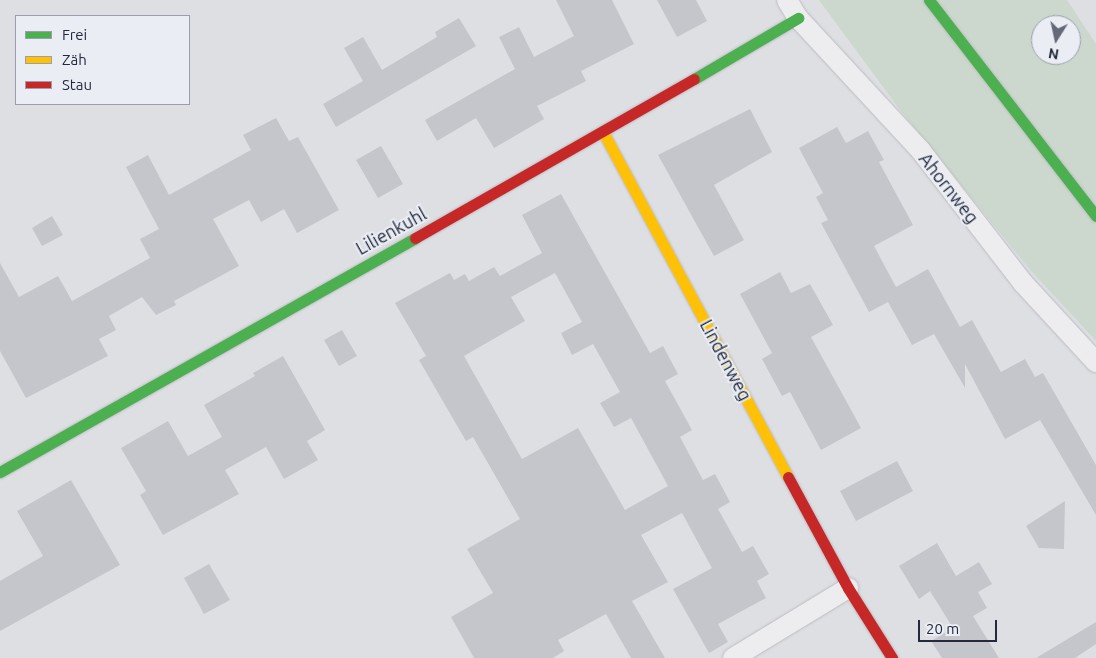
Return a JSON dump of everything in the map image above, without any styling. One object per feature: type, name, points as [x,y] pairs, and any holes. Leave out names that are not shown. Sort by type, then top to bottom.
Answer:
[{"type":"street","name":"Ahornweg","points":[[787,0],[798,18],[921,151],[1023,283],[1096,362]]},
{"type":"street","points":[[929,0],[1096,216]]},
{"type":"street","name":"Lilienkuhl","points":[[0,472],[603,132],[798,18]]},
{"type":"street","name":"Lindenweg","points":[[603,132],[848,588],[892,658]]},
{"type":"street","points":[[732,658],[848,588]]},
{"type":"shaded area","points":[[819,0],[1067,0],[1077,15],[1031,15],[1031,65],[1081,65],[1081,21],[1096,44],[1096,341],[1031,271],[900,110]]},
{"type":"building","points":[[556,0],[612,0],[634,44],[581,71],[586,81],[537,106],[544,119],[494,148],[476,118],[437,141],[425,120],[515,69],[499,37],[519,27],[534,57],[574,36]]},
{"type":"building","points":[[657,0],[696,0],[707,21],[677,37]]},
{"type":"building","points":[[459,18],[476,46],[336,127],[323,104],[363,81],[344,48],[363,37],[382,70],[437,37],[435,32]]},
{"type":"building","points":[[750,109],[772,152],[714,185],[744,240],[714,256],[658,155]]},
{"type":"building","points":[[276,118],[289,141],[298,137],[339,210],[297,233],[284,209],[261,222],[249,200],[213,219],[239,266],[174,301],[176,305],[156,315],[142,297],[109,316],[116,330],[99,339],[108,356],[26,398],[0,351],[0,263],[19,297],[58,276],[72,301],[150,258],[140,239],[159,229],[126,167],[148,155],[169,195],[251,150],[243,135]]},
{"type":"building","points":[[837,127],[846,143],[868,131],[884,160],[879,162],[913,225],[874,246],[896,287],[928,269],[960,327],[972,320],[1001,372],[1025,359],[1035,377],[1043,373],[1096,465],[1096,515],[1040,420],[1005,439],[965,364],[965,388],[934,334],[912,345],[888,302],[869,312],[821,223],[828,220],[816,197],[823,193],[799,148]]},
{"type":"building","points":[[381,146],[403,184],[378,198],[356,160]]},
{"type":"building","points":[[561,194],[650,353],[663,346],[678,374],[665,381],[692,430],[680,437],[703,480],[715,474],[730,502],[718,509],[742,552],[753,546],[769,574],[757,581],[766,598],[718,624],[728,642],[709,653],[673,589],[712,568],[682,513],[641,535],[668,582],[632,601],[665,658],[631,658],[606,614],[558,640],[564,651],[553,658],[474,658],[451,617],[493,593],[467,549],[520,519],[473,437],[466,441],[419,360],[426,356],[395,303],[450,273],[454,280],[465,274],[469,281],[494,267],[500,276],[542,253],[522,215]],"holes":[[[555,273],[582,322],[561,333],[572,355],[593,344],[620,392],[600,403],[614,427],[631,418],[668,486],[625,510],[578,428],[522,459],[464,356],[525,321],[511,297]]]},
{"type":"building","points":[[52,216],[63,235],[42,246],[32,228]]},
{"type":"building","points":[[780,272],[791,293],[810,284],[833,325],[811,337],[861,428],[821,450],[790,392],[782,396],[762,359],[772,353],[740,294]]},
{"type":"building","points":[[342,330],[357,356],[339,366],[324,340]]},
{"type":"building","points":[[283,356],[325,430],[307,441],[318,460],[284,479],[266,447],[225,470],[239,494],[163,535],[140,495],[146,491],[121,448],[168,421],[188,456],[222,437],[204,405],[255,376],[253,373]]},
{"type":"building","points":[[897,461],[913,491],[856,521],[840,491]]},
{"type":"building","points":[[71,480],[120,565],[0,631],[0,581],[43,556],[17,511]]},
{"type":"building","points":[[1065,501],[1064,549],[1039,548],[1026,526]]},
{"type":"building","points":[[937,543],[956,576],[979,562],[992,584],[978,592],[987,608],[973,616],[999,658],[942,658],[931,641],[953,628],[930,591],[919,599],[899,566]]},
{"type":"building","points":[[209,564],[230,600],[204,614],[184,578]]},
{"type":"building","points":[[1096,622],[1096,644],[1075,658],[1036,658]]},
{"type":"traffic: fast","points":[[929,0],[1096,216]]},
{"type":"traffic: fast","points":[[694,79],[798,18]]},
{"type":"traffic: fast","points":[[0,472],[415,238]]},
{"type":"traffic: slow","points":[[603,132],[788,477]]},
{"type":"traffic: jam","points":[[415,238],[694,79]]},
{"type":"traffic: jam","points":[[788,477],[848,588],[892,658]]}]
